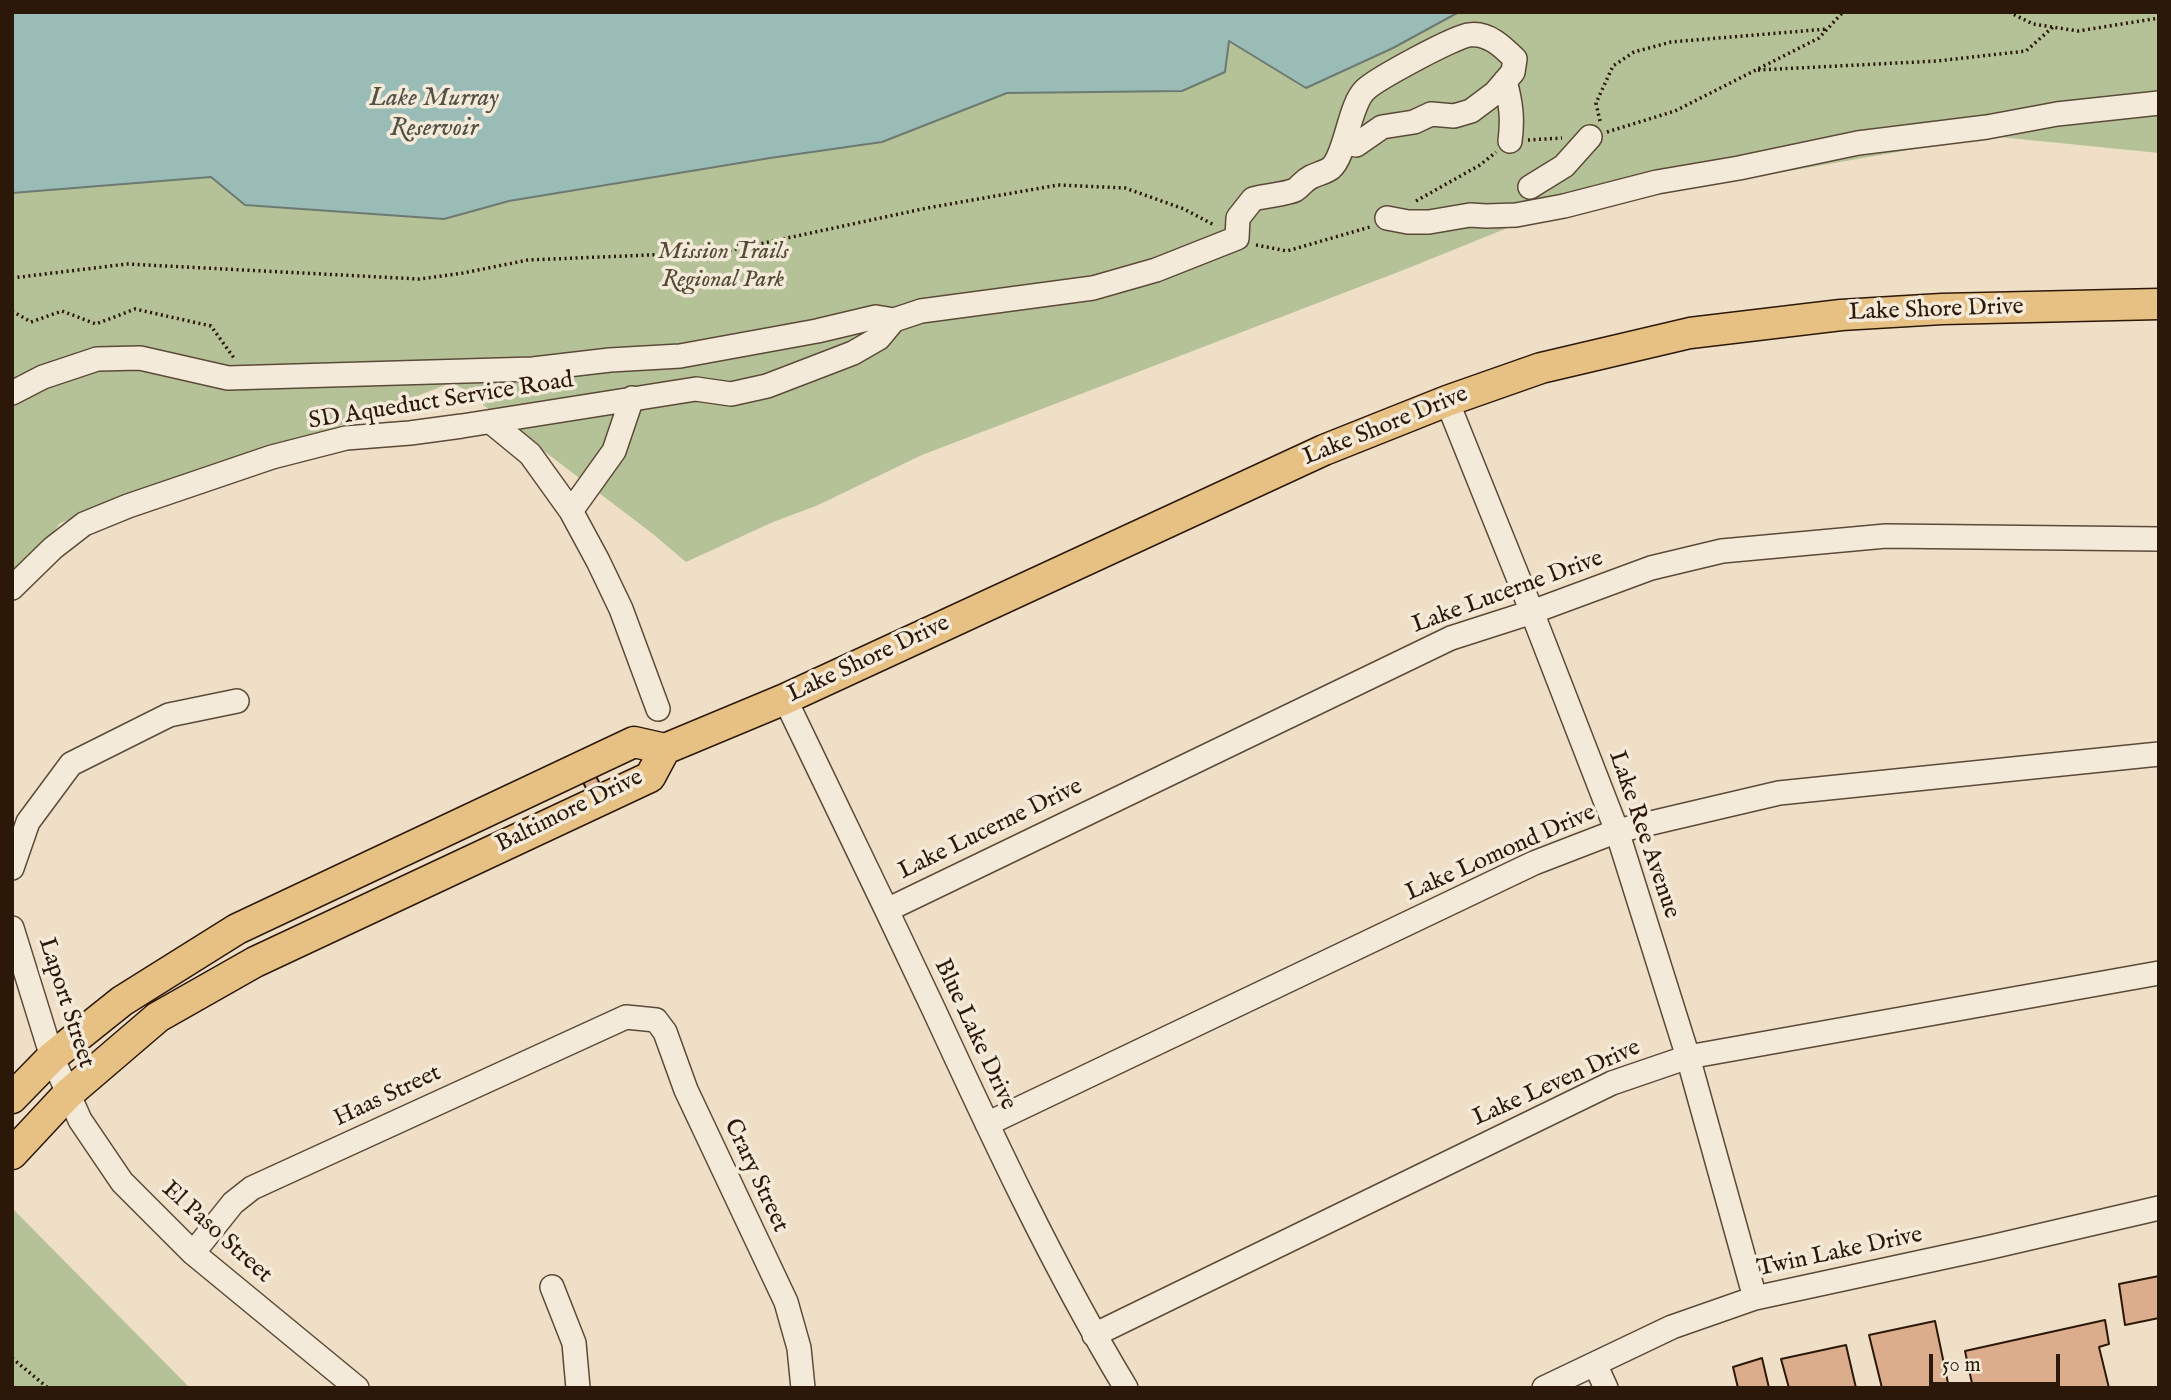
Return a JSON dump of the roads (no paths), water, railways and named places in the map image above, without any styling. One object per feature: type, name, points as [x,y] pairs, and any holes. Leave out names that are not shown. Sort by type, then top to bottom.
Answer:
[{"type":"main road","name":"Lake Shore Drive","points":[[665,749],[785,699],[1324,450],[1447,401],[1541,368],[1690,333],[1841,315],[1942,309],[2159,304]]},
{"type":"main road","name":"Baltimore Drive","points":[[12,1098],[52,1057],[141,988],[237,929],[634,742],[665,749],[650,777],[255,962],[158,1017],[68,1094],[12,1154]]},
{"type":"street","points":[[1469,34],[1484,36],[1496,42],[1515,59],[1513,72],[1495,93],[1471,111],[1454,116],[1431,114],[1414,122],[1382,127],[1356,145],[1344,142],[1347,128],[1364,90],[1452,41],[1469,34]]},
{"type":"street","points":[[1505,81],[1512,106],[1510,141]]},
{"type":"street","points":[[1387,218],[1429,222],[1470,215],[1516,215],[1564,206],[1657,182],[1858,143],[1987,127],[2057,114],[2159,103]]},
{"type":"street","points":[[1530,187],[1564,166],[1596,135]]},
{"type":"street","name":"SD Aqueduct Service Road","points":[[12,393],[43,377],[97,359],[140,358],[228,378],[533,369],[610,360],[680,356],[817,331],[876,317],[894,320],[921,311],[1093,288],[1156,270],[1237,238],[1238,218],[1253,198],[1295,190],[1301,182],[1331,168],[1344,142]]},
{"type":"street","name":"SD Aqueduct Service Road","points":[[12,588],[53,548],[84,524],[128,506],[272,457],[346,438],[491,422],[696,389],[731,394],[767,386],[853,353],[879,338],[894,320]]},
{"type":"street","points":[[571,511],[614,451],[632,398]]},
{"type":"street","name":"Lake Ree Avenue","points":[[1447,401],[1617,831],[1688,1057],[1755,1298]]},
{"type":"street","points":[[491,422],[530,454],[571,511],[621,609],[658,709]]},
{"type":"street","name":"Lake Lucerne Drive","points":[[887,910],[1451,638],[1532,612],[1651,568],[1722,551],[1886,536],[2159,539]]},
{"type":"street","name":"Blue Lake Drive","points":[[785,699],[987,1124],[1094,1335],[1126,1388]]},
{"type":"street","points":[[12,868],[28,822],[71,764],[169,715],[237,701]]},
{"type":"street","name":"Lake Lomond Drive","points":[[987,1124],[1525,867],[1617,831],[1779,793],[2159,754]]},
{"type":"street","name":"Laport Street","points":[[12,928],[52,1057],[68,1094]]},
{"type":"street","name":"Lake Leven Drive","points":[[1094,1335],[1612,1083],[1688,1057],[2159,973]]},
{"type":"street","name":"Haas Street","points":[[193,1253],[233,1203],[252,1188],[626,1017]]},
{"type":"street","name":"Crary Street","points":[[626,1017],[656,1020],[665,1032],[686,1090],[786,1302],[799,1348],[803,1388]]},
{"type":"street","name":"El Paso Street","points":[[68,1094],[80,1120],[122,1182],[193,1253],[356,1388]]},
{"type":"street","name":"Twin Lake Drive","points":[[1544,1388],[1672,1327],[1755,1298],[2159,1208]]},
{"type":"street","points":[[552,1287],[574,1343],[578,1388]]},
{"type":"street","points":[[1595,1364],[1606,1388]]},
{"type":"water","name":"Lake Murray Reservoir","points":[[12,12],[1459,12],[1393,48],[1306,88],[1229,41],[1225,72],[1182,91],[1007,93],[882,142],[509,201],[444,219],[245,205],[211,177],[12,193]]},
{"type":"park label","name":"Mission Trails Regional Park","points":[[723,267]]}]
